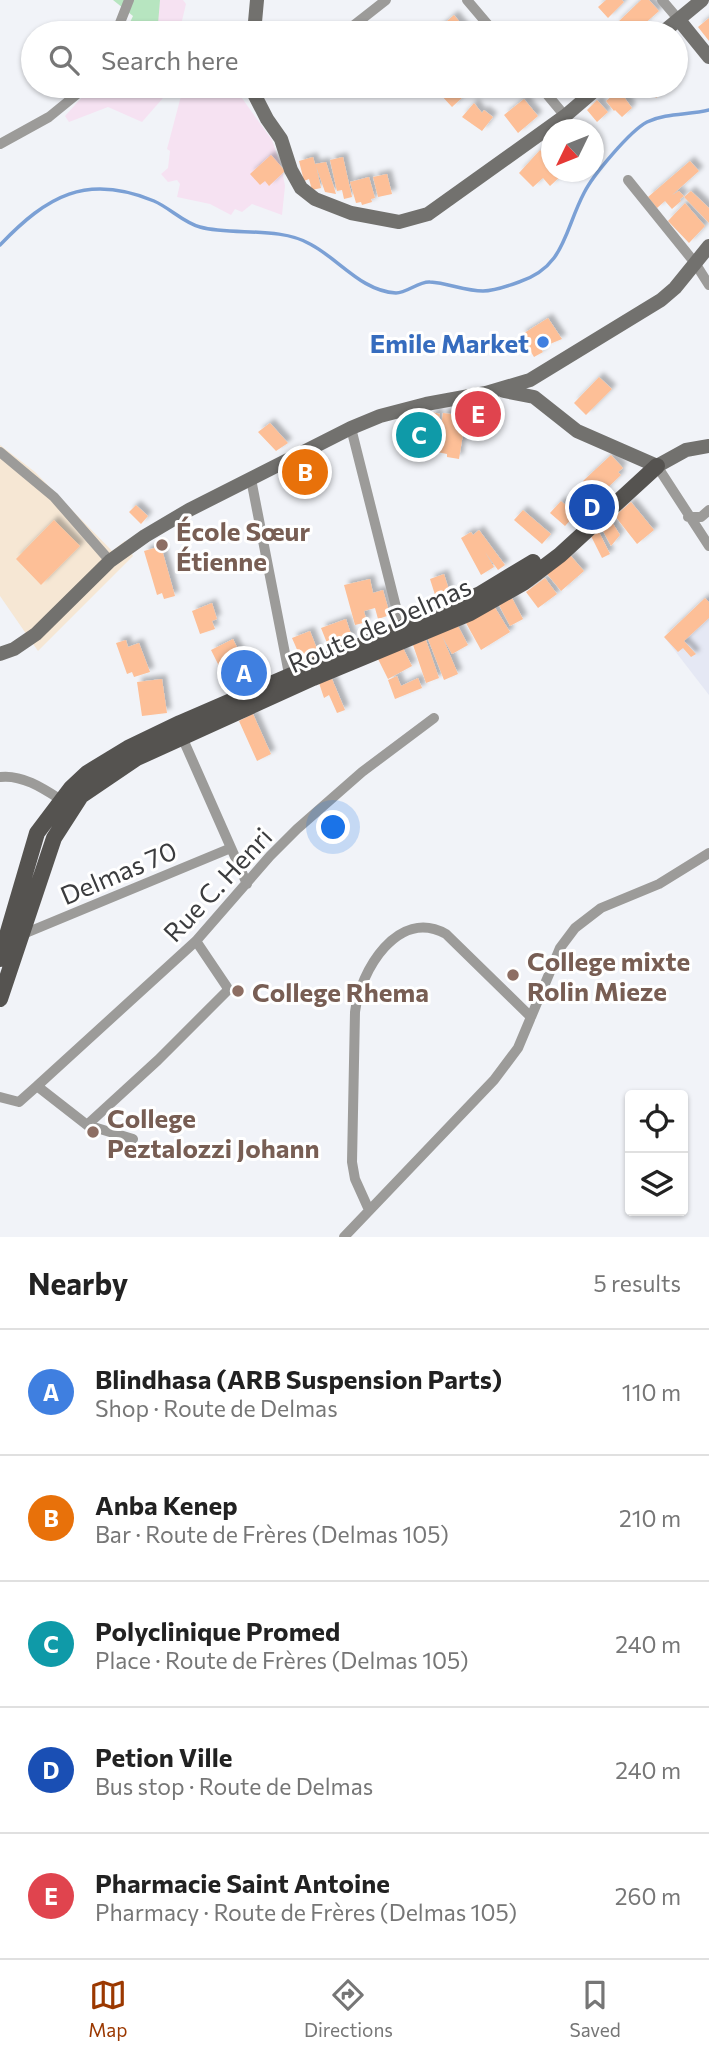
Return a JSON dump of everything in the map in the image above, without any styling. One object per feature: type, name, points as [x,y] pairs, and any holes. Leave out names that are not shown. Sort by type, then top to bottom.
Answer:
[{"type":"main road","points":[[255,21],[257,0]]},
{"type":"main road","points":[[678,20],[702,0]]},
{"type":"main road","points":[[688,32],[709,57]]},
{"type":"main road","points":[[256,98],[281,139],[291,170],[301,188],[315,199],[351,213],[399,222],[428,214],[586,98]]},
{"type":"main road","points":[[0,654],[14,649],[36,634],[110,561],[189,510],[380,416],[530,380],[662,300],[709,246]]},
{"type":"main road","points":[[545,404],[542,388],[544,377],[553,365]]},
{"type":"main road","points":[[497,390],[534,397],[577,430],[651,471]]},
{"type":"main road","name":"Route de Delmas","points":[[0,999],[67,804],[87,773],[128,747],[291,683],[403,634],[470,613],[523,583],[560,555],[638,486],[651,471],[686,450],[709,446]]},
{"type":"main road","name":"Route de Delmas","points":[[0,959],[37,833],[67,804],[127,764],[291,683]]},
{"type":"street","points":[[121,21],[130,0]]},
{"type":"street","points":[[359,21],[386,0]]},
{"type":"street","points":[[467,0],[485,21]]},
{"type":"street","points":[[662,0],[678,20]]},
{"type":"street","points":[[0,144],[49,117],[72,98]]},
{"type":"street","points":[[550,98],[565,116]]},
{"type":"street","points":[[628,180],[695,263],[709,285]]},
{"type":"street","points":[[351,428],[403,634]]},
{"type":"street","points":[[0,452],[54,497],[110,561]]},
{"type":"street","points":[[651,471],[709,546]]},
{"type":"street","points":[[251,480],[291,683]]},
{"type":"street","points":[[688,517],[701,517],[709,510]]},
{"type":"street","name":"Rue C. Henri","points":[[0,1097],[19,1102],[196,941],[297,829],[362,772],[434,718]]},
{"type":"street","points":[[182,737],[247,884]]},
{"type":"street","points":[[0,777],[7,776],[36,784],[67,804]]},
{"type":"street","name":"Delmas 70","points":[[20,935],[231,848]]},
{"type":"street","points":[[344,1237],[494,1080],[518,1048],[560,948],[575,928],[601,908],[659,884],[709,853]]},
{"type":"street","points":[[369,1210],[355,1178],[352,1162],[355,1012],[357,994],[363,978],[380,953],[397,937],[416,926],[436,928],[446,934],[531,1017]]},
{"type":"street","points":[[87,1125],[158,1060],[227,991],[227,986],[196,941]]},
{"type":"street","points":[[37,1086],[87,1125],[134,1139]]},
{"type":"shaded area","points":[[160,0],[183,0],[186,4],[182,21],[156,21]]},
{"type":"shaded area","points":[[81,98],[163,98],[142,122],[108,107],[69,122],[65,116]]},
{"type":"shaded area","points":[[180,98],[242,98],[272,140],[285,186],[282,215],[252,204],[242,212],[235,209],[231,215],[210,204],[177,197],[180,184],[177,180],[168,182],[161,174],[168,168],[170,151],[167,149]]},
{"type":"shaded area","points":[[0,445],[35,472],[112,551],[125,541],[133,556],[38,651],[0,596]]},
{"type":"shaded area","points":[[709,597],[709,695],[665,638]]},
{"type":"green space","points":[[113,0],[160,0],[158,21],[131,21],[133,16]]},
{"type":"building","points":[[606,0],[624,2],[608,18],[598,7]]},
{"type":"building","points":[[641,0],[649,0],[659,11],[648,21],[619,21]]},
{"type":"building","points":[[454,15],[459,21],[447,21]]},
{"type":"building","points":[[709,18],[709,41],[698,27]]},
{"type":"building","points":[[444,98],[462,98],[452,107]]},
{"type":"building","points":[[610,98],[625,98],[632,108],[622,117],[606,101]]},
{"type":"building","points":[[524,99],[538,116],[518,133],[504,115]]},
{"type":"building","points":[[597,100],[608,112],[600,119],[594,119],[587,110]]},
{"type":"building","points":[[474,103],[482,113],[484,110],[493,117],[482,131],[462,117]]},
{"type":"building","points":[[540,150],[541,180],[533,187],[519,173]]},
{"type":"building","points":[[271,155],[285,171],[269,186],[265,181],[260,185],[250,174]]},
{"type":"building","points":[[313,157],[315,164],[326,162],[336,194],[325,192],[316,166],[321,188],[312,190],[309,179],[304,181],[299,161]]},
{"type":"building","points":[[343,157],[352,197],[344,199],[342,190],[337,191],[330,160]]},
{"type":"building","points":[[690,161],[699,171],[672,195],[679,191],[684,196],[681,201],[672,209],[665,201],[657,208],[648,197]]},
{"type":"building","points":[[387,174],[392,194],[378,197],[373,177]]},
{"type":"building","points":[[369,177],[375,198],[362,205],[361,202],[356,203],[350,182]]},
{"type":"building","points":[[691,191],[709,208],[709,223],[684,197]]},
{"type":"building","points":[[685,203],[705,226],[689,243],[668,221]]},
{"type":"building","points":[[548,318],[562,339],[540,348],[543,352],[534,357],[521,335]]},
{"type":"building","points":[[599,377],[612,389],[586,415],[574,403]]},
{"type":"building","points":[[468,408],[488,412],[482,438],[463,434],[459,459],[437,452],[443,413],[466,416],[465,424]]},
{"type":"building","points":[[432,412],[440,414],[435,439],[427,438]]},
{"type":"building","points":[[417,420],[426,422],[421,449],[412,447]]},
{"type":"building","points":[[270,423],[288,443],[276,451],[258,432]]},
{"type":"building","points":[[611,455],[623,468],[618,472],[621,475],[598,497],[583,481]]},
{"type":"building","points":[[561,501],[576,514],[565,526],[550,513]]},
{"type":"building","points":[[631,502],[654,530],[637,544],[615,516]]},
{"type":"building","points":[[136,505],[148,516],[141,524],[129,512]]},
{"type":"building","points":[[523,510],[551,534],[542,544],[514,520]]},
{"type":"building","points":[[54,520],[80,546],[41,585],[16,559]]},
{"type":"building","points":[[612,522],[620,535],[611,546],[602,529]]},
{"type":"building","points":[[479,530],[505,565],[498,570],[485,552],[494,567],[481,575],[461,538],[471,532],[473,535]]},
{"type":"building","points":[[599,532],[610,554],[602,558],[591,536]]},
{"type":"building","points":[[161,546],[175,596],[164,599],[162,593],[157,595],[144,551]]},
{"type":"building","points":[[570,555],[584,571],[561,591],[547,574]]},
{"type":"building","points":[[444,574],[450,593],[436,598],[430,579]]},
{"type":"building","points":[[545,578],[557,594],[538,608],[526,592]]},
{"type":"building","points":[[370,579],[373,593],[383,590],[390,615],[378,619],[375,608],[364,611],[367,622],[355,625],[344,585]]},
{"type":"building","points":[[512,598],[523,619],[510,626],[499,605]]},
{"type":"building","points":[[705,598],[709,602],[709,618],[684,641],[696,654],[691,657],[683,648],[678,652],[664,637]]},
{"type":"building","points":[[212,603],[217,619],[212,621],[215,629],[200,634],[192,611]]},
{"type":"building","points":[[494,606],[510,632],[481,650],[466,623]]},
{"type":"building","points":[[346,619],[353,640],[329,648],[321,628]]},
{"type":"building","points":[[457,624],[468,645],[452,654],[442,636],[458,674],[444,680],[428,639]]},
{"type":"building","points":[[310,631],[319,654],[302,661],[292,638]]},
{"type":"building","points":[[233,639],[254,682],[241,684],[231,665],[221,670],[211,650]]},
{"type":"building","points":[[126,640],[128,647],[139,643],[150,672],[134,677],[132,672],[127,674],[116,643]]},
{"type":"building","points":[[426,640],[439,678],[426,683],[413,645]]},
{"type":"building","points":[[402,646],[412,666],[388,679],[378,659]]},
{"type":"building","points":[[397,676],[401,686],[418,678],[422,688],[395,699],[388,680]]},
{"type":"building","points":[[162,679],[167,713],[142,716],[137,682]]},
{"type":"building","points":[[332,679],[345,710],[337,713],[329,695],[324,698],[319,683]]},
{"type":"building","points":[[253,714],[271,754],[257,761],[239,721]]},
{"type":"waterway","points":[[0,245],[51,202],[69,194],[108,189],[154,201],[200,227],[298,238],[321,250],[361,281],[383,291],[396,293],[430,282],[476,291],[492,290],[534,275],[555,257],[589,185],[631,134],[647,122],[662,117],[709,110]]},
{"type":"place","name":"Emile Market","points":[[543,342]]},
{"type":"place","name":"Pharmacie Saint Antoine","points":[[478,414]]},
{"type":"place","name":"Polyclinique Promed","points":[[419,435]]},
{"type":"place","name":"Anba Kenep","points":[[305,472]]},
{"type":"place","name":"Petion Ville","points":[[592,507]]},
{"type":"place","name":"École Sœur Étienne","points":[[162,545]]},
{"type":"place","name":"Blindhasa (ARB Suspension Parts)","points":[[244,673]]},
{"type":"place","name":"College mixte Rolin Mieze","points":[[513,975]]},
{"type":"place","name":"College Rhema","points":[[238,991]]},
{"type":"place","name":"College Peztalozzi Johann","points":[[93,1132]]}]
